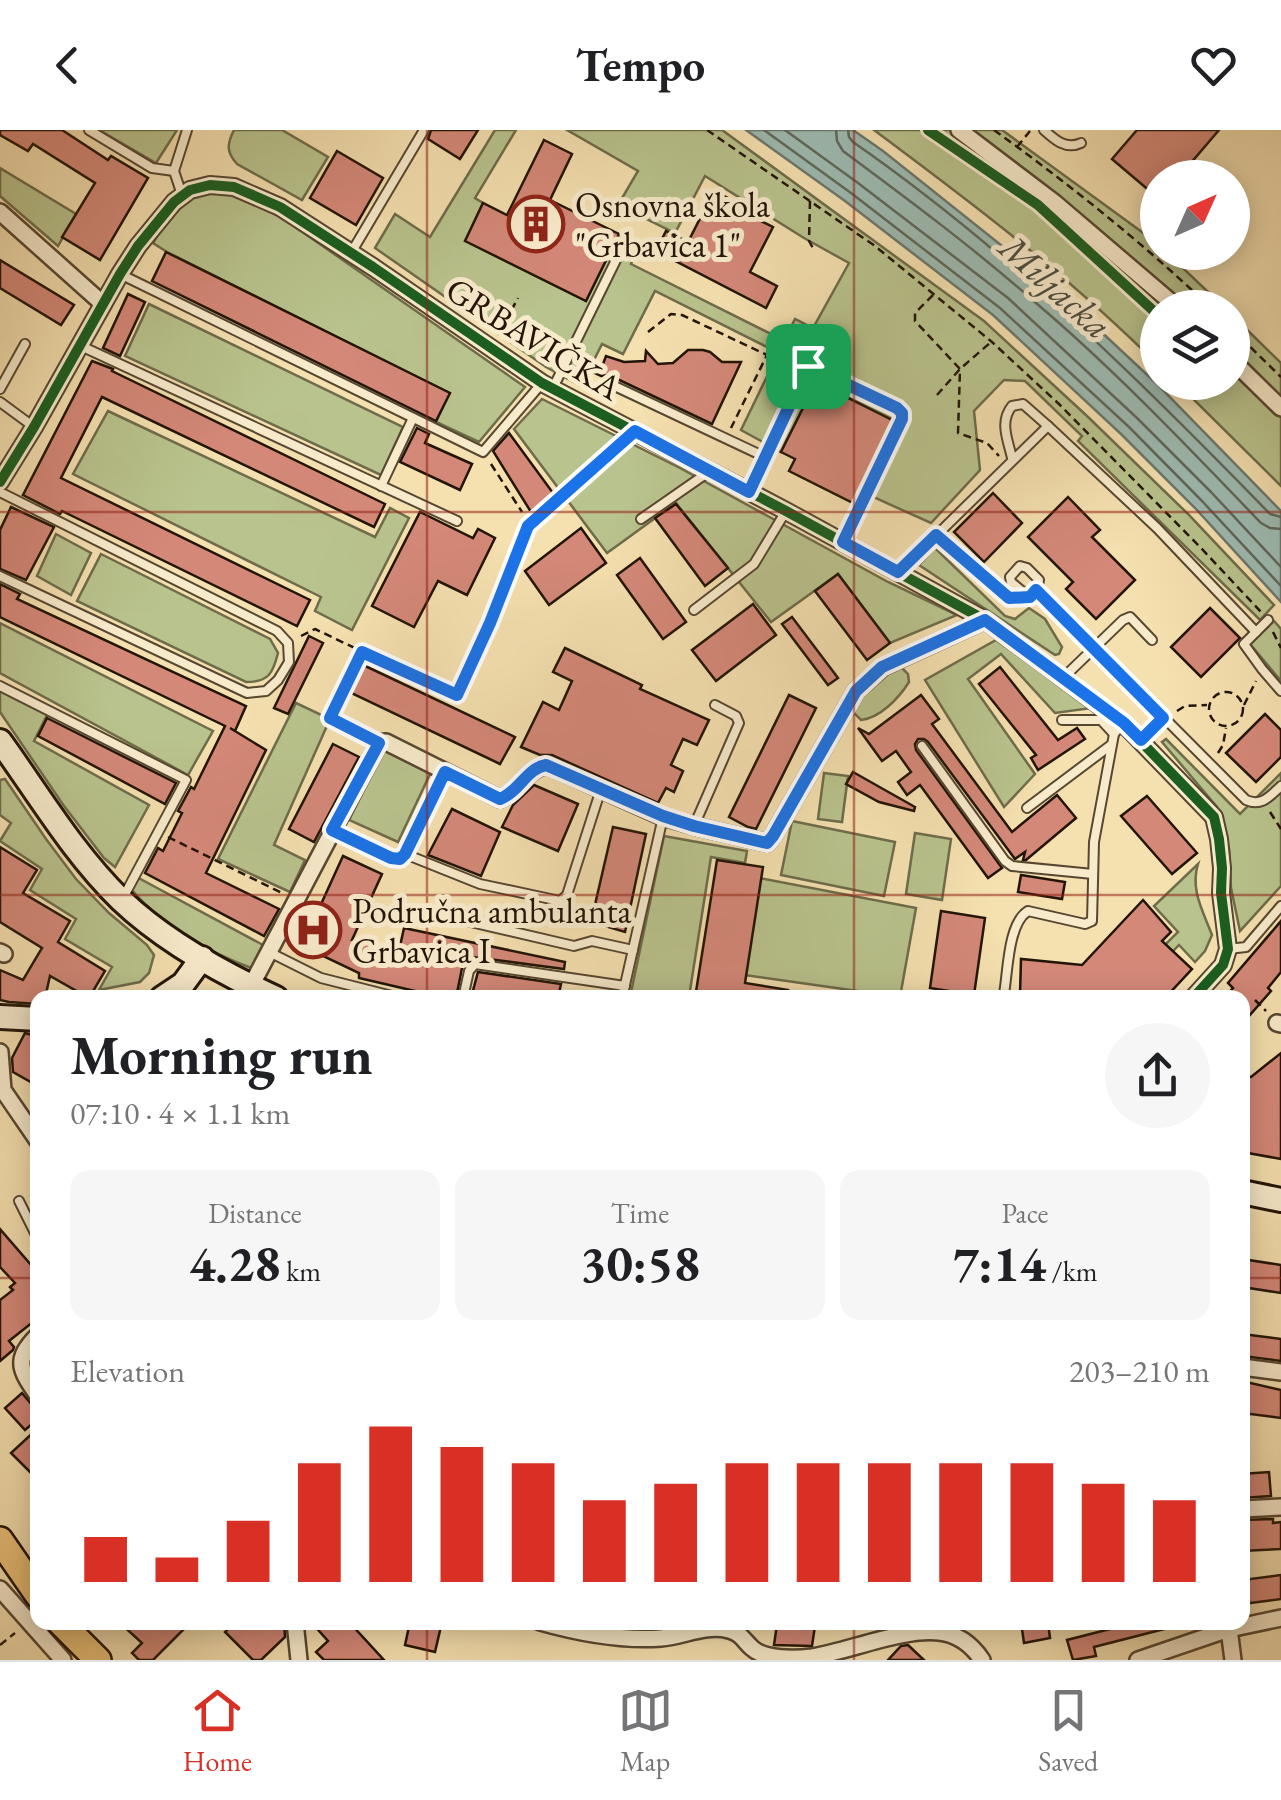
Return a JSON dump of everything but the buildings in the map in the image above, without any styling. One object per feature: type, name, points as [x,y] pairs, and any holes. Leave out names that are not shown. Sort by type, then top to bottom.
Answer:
[{"type":"main road","points":[[0,742],[10,771],[122,900],[155,928],[259,990]]},
{"type":"main road","points":[[176,990],[202,958]]},
{"type":"main road","points":[[1,1022],[30,1020]]},
{"type":"main road","points":[[1250,1194],[1281,1200]]},
{"type":"main road","points":[[0,1540],[30,1583]]},
{"type":"main road","points":[[68,1630],[98,1660]]},
{"type":"street","points":[[960,130],[1157,290]]},
{"type":"street","name":"GRBAVIČKA","points":[[182,195],[200,186],[234,187],[280,207],[548,385],[985,620],[1063,678],[1119,728],[1141,740],[1214,817],[1222,854],[1221,893],[1228,949]]},
{"type":"street","points":[[0,482],[120,274],[147,234],[182,195]]},
{"type":"street","points":[[0,212],[103,304]]},
{"type":"street","points":[[1250,378],[1281,408]]},
{"type":"street","points":[[251,986],[379,743],[386,742],[500,799],[509,796],[539,766],[546,765],[663,816],[767,843],[856,691],[870,676],[985,620]]},
{"type":"street","points":[[1201,990],[1224,965],[1228,949]]},
{"type":"street","points":[[0,1052],[3,1090],[30,1129]]},
{"type":"street","points":[[30,1344],[20,1367],[30,1385]]},
{"type":"street","points":[[1250,1368],[1281,1372]]},
{"type":"street","points":[[1250,1509],[1281,1507]]},
{"type":"street","points":[[0,1588],[29,1622]]},
{"type":"street","points":[[1250,1624],[1281,1618]]},
{"type":"street","points":[[36,1630],[63,1660]]},
{"type":"street","points":[[296,1630],[299,1660]]},
{"type":"street","points":[[571,1630],[664,1638],[696,1630]]},
{"type":"street","points":[[730,1630],[761,1654],[790,1657],[810,1657],[934,1631],[962,1639],[982,1660]]},
{"type":"street","points":[[1138,1660],[1224,1630]]},
{"type":"street","points":[[1230,1630],[1233,1660]]},
{"type":"lane","points":[[88,130],[152,168],[174,171]]},
{"type":"lane","points":[[182,195],[174,171],[187,130]]},
{"type":"lane","points":[[351,253],[424,130]]},
{"type":"lane","points":[[1044,130],[1064,145],[1081,144]]},
{"type":"lane","points":[[548,385],[618,256]]},
{"type":"lane","points":[[120,274],[483,452]]},
{"type":"lane","points":[[749,492],[822,334]]},
{"type":"lane","points":[[0,389],[25,344]]},
{"type":"lane","points":[[80,346],[457,521]]},
{"type":"lane","points":[[808,366],[897,408]]},
{"type":"lane","points":[[606,382],[765,457]]},
{"type":"lane","name":"GRBAVIČKA","points":[[483,452],[548,385]]},
{"type":"lane","points":[[0,402],[34,426]]},
{"type":"lane","points":[[1010,461],[1004,427],[1007,411],[1023,404],[1157,528],[1256,632]]},
{"type":"lane","points":[[381,486],[413,418]]},
{"type":"lane","points":[[898,572],[1048,426]]},
{"type":"lane","points":[[528,526],[635,431]]},
{"type":"lane","points":[[641,519],[710,471]]},
{"type":"lane","points":[[0,492],[277,631],[288,644],[289,662],[266,692],[247,693],[0,576]]},
{"type":"lane","points":[[694,610],[754,564],[786,511]]},
{"type":"lane","points":[[936,535],[1009,598],[1033,594],[1094,648],[1246,800],[1266,801],[1281,786]]},
{"type":"lane","points":[[1063,678],[1123,620],[1130,618],[1152,640]]},
{"type":"lane","points":[[1268,620],[1244,644],[1281,690]]},
{"type":"lane","points":[[0,686],[186,780],[122,900]]},
{"type":"lane","points":[[694,826],[739,723],[736,716],[716,705]]},
{"type":"lane","points":[[1141,740],[1163,718]]},
{"type":"lane","points":[[1005,990],[1018,916],[1028,911],[1085,924],[1092,921],[1094,842],[1112,744],[1119,728],[1101,720],[1062,720]]},
{"type":"lane","points":[[1027,808],[1112,744]]},
{"type":"lane","points":[[922,746],[1005,861],[1012,866],[1093,874]]},
{"type":"lane","points":[[332,830],[400,859],[445,772]]},
{"type":"lane","points":[[405,854],[480,884],[560,902],[567,896],[601,789]]},
{"type":"lane","points":[[623,990],[663,816]]},
{"type":"lane","points":[[1228,949],[1246,947],[1281,906]]},
{"type":"lane","points":[[432,913],[574,946],[592,941],[633,950]]},
{"type":"lane","points":[[269,952],[320,978],[368,990]]},
{"type":"lane","points":[[465,990],[469,971],[475,964],[624,986]]},
{"type":"lane","points":[[19,1200],[30,1223]]},
{"type":"lane","points":[[20,1367],[30,1372]]},
{"type":"path","points":[[707,130],[874,246],[992,342],[1176,522],[1268,620],[1281,648]]},
{"type":"path","points":[[994,130],[1075,190],[1189,290]]},
{"type":"path","points":[[1016,146],[1031,130]]},
{"type":"path","points":[[810,201],[809,240],[813,248]]},
{"type":"path","points":[[932,295],[915,312],[914,321],[960,369],[958,433],[987,444],[1010,461]]},
{"type":"path","points":[[491,348],[518,298]]},
{"type":"path","points":[[648,332],[671,314],[682,315],[767,355],[726,439]]},
{"type":"path","points":[[937,395],[992,342]]},
{"type":"path","points":[[1250,347],[1281,377]]},
{"type":"path","points":[[843,542],[902,419],[897,408]]},
{"type":"path","points":[[288,644],[316,629],[457,695],[528,526],[483,452]]},
{"type":"path","points":[[362,652],[330,718],[379,743]]},
{"type":"path","points":[[1222,692],[1232,693],[1240,698],[1243,708],[1235,724],[1226,726],[1212,720],[1209,704],[1222,692]]},
{"type":"path","points":[[1163,718],[1184,706],[1209,704]]},
{"type":"path","points":[[1210,765],[1223,745],[1226,726]]},
{"type":"path","points":[[1266,801],[1281,829]]},
{"type":"path","points":[[158,832],[296,900]]},
{"type":"path","points":[[0,1644],[29,1622]]},
{"type":"green space","points":[[99,130],[177,130],[156,163]]},
{"type":"green space","points":[[234,130],[282,130],[328,157],[302,200],[237,164],[229,148]]},
{"type":"green space","points":[[495,130],[516,130],[475,198],[483,203],[466,241],[586,300],[619,234],[639,244],[631,264],[773,335],[767,347],[655,291],[623,354],[602,344],[581,386],[546,367],[375,248],[395,214],[430,237]]},
{"type":"green space","points":[[567,130],[722,130],[984,321],[1188,514],[1274,605],[1260,620],[1078,441],[1082,436],[1025,381],[1004,380],[974,411],[980,470],[931,523],[871,496],[904,425],[817,382],[781,452],[741,430],[795,319],[813,328],[849,263],[705,176],[675,233],[618,205],[638,171]]},
{"type":"green space","points":[[874,130],[1002,130],[1140,231],[1140,270],[1185,270],[1206,290],[1140,290],[1140,348],[984,213]]},
{"type":"green space","points":[[0,168],[76,214],[58,246],[0,196]]},
{"type":"green space","points":[[215,190],[271,210],[525,387],[479,442],[436,422],[449,393],[153,243],[177,208],[191,198]]},
{"type":"green space","points":[[149,304],[403,427],[381,475],[125,356]]},
{"type":"green space","points":[[1250,333],[1281,363],[1281,486],[1194,400],[1250,400]]},
{"type":"green space","points":[[542,399],[957,615],[890,643],[838,574],[771,622],[676,503],[607,553],[514,429]]},
{"type":"green space","points":[[108,411],[375,537],[390,508],[409,518],[352,630],[315,611],[321,597],[73,474]]},
{"type":"green space","points":[[56,534],[91,553],[71,595],[37,576]]},
{"type":"green space","points":[[935,548],[1005,616],[1015,619],[1029,608],[1045,619],[1062,647],[1059,654],[919,565]]},
{"type":"green space","points":[[101,554],[270,639],[278,653],[272,671],[265,678],[246,682],[77,601]]},
{"type":"green space","points":[[1274,621],[1281,629],[1281,681],[1250,644]]},
{"type":"green space","points":[[0,623],[213,731],[188,775],[0,673]]},
{"type":"green space","points":[[996,640],[1092,708],[1055,713],[1001,654],[968,679],[1035,774],[1004,807],[925,680]]},
{"type":"green space","points":[[900,666],[908,674],[905,688],[882,711],[861,720],[853,712],[855,700],[890,668]]},
{"type":"green space","points":[[0,687],[49,711],[34,741],[149,805],[115,867],[64,806],[0,712]]},
{"type":"green space","points":[[296,703],[330,719],[274,845],[305,860],[290,892],[218,859]]},
{"type":"green space","points":[[1166,739],[1240,814],[1281,773],[1281,886],[1240,931],[1224,823],[1217,807],[1162,742]]},
{"type":"green space","points":[[384,749],[431,772],[398,842],[349,820]]},
{"type":"green space","points":[[824,773],[848,776],[842,822],[818,819]]},
{"type":"green space","points":[[5,779],[76,879],[154,955],[149,973],[140,982],[99,990],[112,967],[65,939],[76,919],[30,890],[42,869],[0,841],[11,823],[0,815],[0,780]]},
{"type":"green space","points":[[792,821],[895,842],[884,896],[781,875]]},
{"type":"green space","points":[[915,833],[951,839],[942,900],[906,894]]},
{"type":"green space","points":[[664,836],[747,851],[745,863],[711,857],[690,990],[631,990]]},
{"type":"green space","points":[[1198,864],[1197,892],[1212,935],[1195,962],[1179,945],[1136,990],[1119,990],[1178,932],[1154,906]]},
{"type":"green space","points":[[133,875],[263,945],[254,969],[220,955],[172,926],[131,889]]},
{"type":"green space","points":[[759,878],[916,908],[901,990],[850,990],[744,975]]},
{"type":"water","name":"Miljacka","points":[[746,130],[853,130],[1051,285],[1140,368],[1140,400],[1173,400],[1281,511],[1281,602],[1121,434],[993,315]]},
{"type":"cycle path","points":[[928,130],[1038,205],[1140,298]]},
{"type":"cycle path","points":[[0,482],[138,246],[174,202],[190,190],[210,185],[234,187],[280,207],[542,383],[985,620],[1123,723],[1214,817],[1228,949],[1223,965],[1200,990]]},
{"type":"place","name":"Osnovna škola \"Grbavica 1\"","points":[[536,224]]},
{"type":"place","name":"Područna ambulanta Grbavica I","points":[[313,930]]},
{"type":"route","points":[[808,366],[902,413],[843,542],[898,572],[936,535],[1009,598],[1030,597],[1036,590],[1163,718],[1141,740],[1124,723],[985,620],[870,676],[856,691],[767,843],[663,816],[546,765],[539,766],[509,796],[500,799],[445,772],[400,859],[332,830],[379,743],[330,718],[362,652],[457,695],[528,526],[635,431],[749,492],[808,366]]}]
